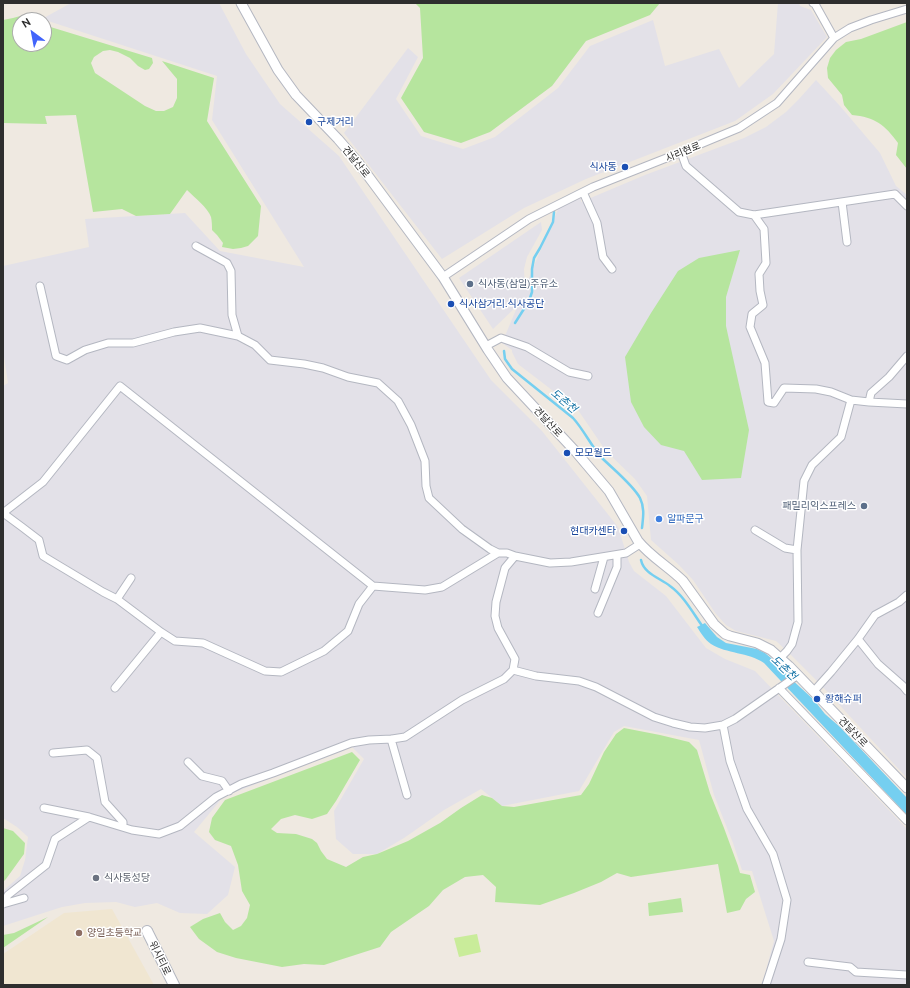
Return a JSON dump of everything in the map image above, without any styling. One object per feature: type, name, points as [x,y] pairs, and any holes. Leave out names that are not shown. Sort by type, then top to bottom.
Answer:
[{"type":"main road","name":"위시티로","points":[[147,931],[174,985]]},
{"type":"street","name":"견달산로","points":[[240,3],[278,70],[296,95],[357,161],[442,277],[508,378],[576,452],[609,491],[643,548],[671,569],[680,578],[714,624],[721,631],[730,636],[757,643],[771,650],[780,658],[796,676],[814,691],[907,788]]},
{"type":"street","points":[[813,3],[824,18],[834,38]]},
{"type":"street","name":"사리현로","points":[[442,277],[529,219],[593,187],[739,128],[777,103],[834,38],[850,28],[870,20],[907,9]]},
{"type":"street","points":[[681,152],[686,166],[739,212],[754,215],[895,194],[907,206]]},
{"type":"street","points":[[583,192],[597,224],[603,257],[612,269]]},
{"type":"street","points":[[842,202],[848,242]]},
{"type":"street","points":[[754,215],[764,229],[766,263],[759,274],[763,305],[752,314],[750,327],[764,362],[768,402],[774,403],[784,388],[816,389],[831,392],[851,400],[907,404]]},
{"type":"street","points":[[196,246],[227,263],[231,271],[232,315],[238,336]]},
{"type":"street","points":[[40,286],[56,356],[67,360],[85,350],[108,343],[133,343],[174,332],[200,328],[238,336],[255,345],[270,360],[323,368],[348,377],[378,383],[398,401],[411,425],[425,461],[426,486],[429,498],[462,529],[498,553],[507,553],[550,563],[571,562],[626,553],[640,544]]},
{"type":"street","points":[[486,346],[501,338],[527,347],[569,372],[588,376]]},
{"type":"street","points":[[869,402],[871,394],[889,377],[907,356]]},
{"type":"street","points":[[373,586],[359,604],[348,631],[324,651],[281,672],[265,671],[203,643],[175,640],[160,632],[117,598],[43,556],[39,540],[3,513],[43,482],[120,386],[373,586],[425,590],[442,587],[498,553]]},
{"type":"street","points":[[780,658],[792,644],[798,622],[797,550],[804,481],[812,465],[840,437],[851,400]]},
{"type":"street","points":[[755,530],[785,548],[797,550]]},
{"type":"street","points":[[598,613],[618,567],[617,555]]},
{"type":"street","points":[[44,808],[89,817],[123,828],[159,834],[180,826],[216,797],[241,784],[273,774],[351,743],[405,737],[462,700],[504,679],[513,670],[515,659],[498,628],[495,616],[496,602],[505,568],[515,556]]},
{"type":"street","points":[[595,588],[604,557]]},
{"type":"street","points":[[117,598],[131,578]]},
{"type":"street","points":[[814,691],[832,672],[875,616],[899,602],[907,595]]},
{"type":"street","points":[[115,688],[160,632]]},
{"type":"street","points":[[858,639],[878,664],[907,691]]},
{"type":"street","points":[[513,670],[536,676],[579,681],[596,687],[654,717],[690,728],[705,728],[723,725],[735,719],[774,690],[781,687],[796,676]]},
{"type":"street","points":[[781,687],[907,821]]},
{"type":"street","points":[[723,725],[730,761],[747,809],[773,854],[786,900],[781,939],[766,985]]},
{"type":"street","points":[[391,739],[407,795]]},
{"type":"street","points":[[53,753],[87,750],[97,758],[105,802],[123,822],[123,828]]},
{"type":"street","points":[[188,762],[202,776],[222,781],[229,790]]},
{"type":"street","points":[[3,904],[8,895],[46,865],[55,839],[89,817]]},
{"type":"street","points":[[3,904],[24,898]]},
{"type":"street","points":[[808,962],[850,967],[856,972],[907,975]]},
{"type":"shaded area","points":[[71,3],[219,3],[246,54],[280,104],[339,156],[491,380],[542,431],[618,527],[629,562],[634,571],[666,596],[706,648],[725,659],[755,671],[907,829],[907,985],[762,985],[774,941],[752,871],[742,870],[714,795],[699,740],[624,726],[614,732],[579,791],[502,806],[481,789],[444,810],[404,838],[377,854],[353,854],[336,839],[334,811],[364,759],[352,747],[223,797],[194,832],[235,867],[228,895],[207,914],[180,913],[157,903],[135,907],[116,902],[85,903],[62,907],[3,926],[3,891],[20,876],[25,860],[28,837],[17,827],[3,818],[3,386],[8,383],[3,350],[3,266],[89,247],[85,219],[185,213],[220,251],[304,267],[212,120],[217,76],[52,22],[52,13]]},
{"type":"shaded area","points":[[778,3],[799,3],[800,6],[811,10],[827,37],[773,94],[735,121],[586,179],[524,208],[442,259],[344,133],[408,48],[418,57],[396,99],[421,136],[463,149],[495,137],[558,88],[590,46],[653,20],[665,66],[719,49],[739,88],[774,54]]},
{"type":"shaded area","points":[[816,80],[880,153],[896,186],[907,195],[907,778],[820,684],[776,641],[736,631],[726,625],[716,614],[693,580],[679,565],[651,540],[647,496],[635,479],[606,451],[578,410],[518,364],[512,350],[502,343],[518,305],[493,329],[459,278],[541,222],[542,230],[527,257],[524,269],[525,287],[559,207],[581,198],[581,202],[645,175],[744,138],[766,127],[786,112]]},
{"type":"shaded area","name":"양일초등학교","points":[[112,909],[154,985],[3,985],[3,954],[64,913]]},
{"type":"green space","points":[[415,3],[660,3],[650,15],[586,41],[552,86],[490,132],[461,143],[424,132],[401,98],[423,58],[420,8]]},
{"type":"green space","points":[[12,18],[12,52],[52,52],[52,27],[152,58],[153,63],[149,69],[145,70],[138,66],[130,58],[110,50],[103,51],[94,57],[91,63],[95,73],[145,106],[156,111],[164,111],[173,107],[177,98],[177,79],[162,61],[214,78],[207,121],[261,206],[258,236],[248,246],[233,249],[222,247],[223,243],[212,230],[211,217],[204,206],[187,190],[170,214],[136,216],[122,209],[93,212],[76,115],[45,116],[47,124],[3,123],[3,20]]},
{"type":"green space","points":[[907,22],[907,169],[896,155],[898,143],[889,131],[873,120],[852,115],[844,105],[842,95],[828,78],[827,68],[830,58],[836,50],[846,42],[861,39]]},
{"type":"green space","points":[[740,250],[726,297],[726,326],[749,430],[741,478],[702,480],[684,451],[661,445],[644,427],[631,402],[625,357],[678,271],[699,258]]},
{"type":"green space","points":[[624,728],[689,742],[697,750],[710,793],[740,873],[750,875],[755,892],[746,899],[740,910],[727,913],[718,864],[631,877],[617,873],[601,882],[540,905],[495,902],[496,887],[483,875],[465,877],[443,890],[429,906],[391,932],[380,947],[324,965],[304,964],[282,967],[236,958],[217,952],[199,939],[190,927],[203,919],[220,913],[225,922],[233,930],[241,926],[247,918],[250,905],[242,891],[238,865],[231,846],[215,840],[209,832],[212,818],[225,800],[352,752],[360,760],[327,814],[312,819],[295,815],[281,819],[271,829],[277,833],[296,834],[312,839],[317,843],[327,859],[346,867],[363,857],[377,854],[408,841],[440,823],[482,795],[492,798],[502,806],[514,807],[581,795],[589,784],[604,752],[616,734]]},
{"type":"green space","points":[[3,828],[13,831],[25,843],[24,854],[3,882]]},
{"type":"green space","points":[[681,898],[683,912],[649,916],[648,903]]},
{"type":"green space","points":[[48,917],[3,948],[3,935],[14,933]]},
{"type":"green space","points":[[477,934],[481,952],[459,957],[454,938]]},
{"type":"water","points":[[705,623],[717,637],[726,643],[757,649],[771,658],[814,700],[825,714],[840,727],[907,798],[907,815],[764,663],[758,659],[724,650],[711,644],[697,627]]},
{"type":"waterway","name":"도촌천","points":[[515,323],[529,301],[532,292],[532,269],[534,258],[553,222],[554,212]]},
{"type":"waterway","name":"도촌천","points":[[504,351],[505,359],[512,369],[573,418],[602,458],[637,493],[643,506],[642,528]]},
{"type":"waterway","name":"도촌천","points":[[641,560],[645,569],[670,586],[680,595],[703,627]]},
{"type":"place","name":"구제거리","points":[[309,122]]},
{"type":"place","name":"식사동","points":[[625,167]]},
{"type":"place","name":"식사동(삼일)주유소","points":[[470,284]]},
{"type":"place","name":"식사삼거리.식사공단","points":[[451,304]]},
{"type":"place","name":"모모월드","points":[[567,453]]},
{"type":"place","name":"패밀리익스프레스","points":[[864,506]]},
{"type":"place","name":"알파문구","points":[[659,519]]},
{"type":"place","name":"현대카센타","points":[[624,531]]},
{"type":"place","name":"황해슈퍼","points":[[817,699]]},
{"type":"place","name":"식사동성당","points":[[96,878]]},
{"type":"place","name":"양일초등학교","points":[[79,933]]}]
